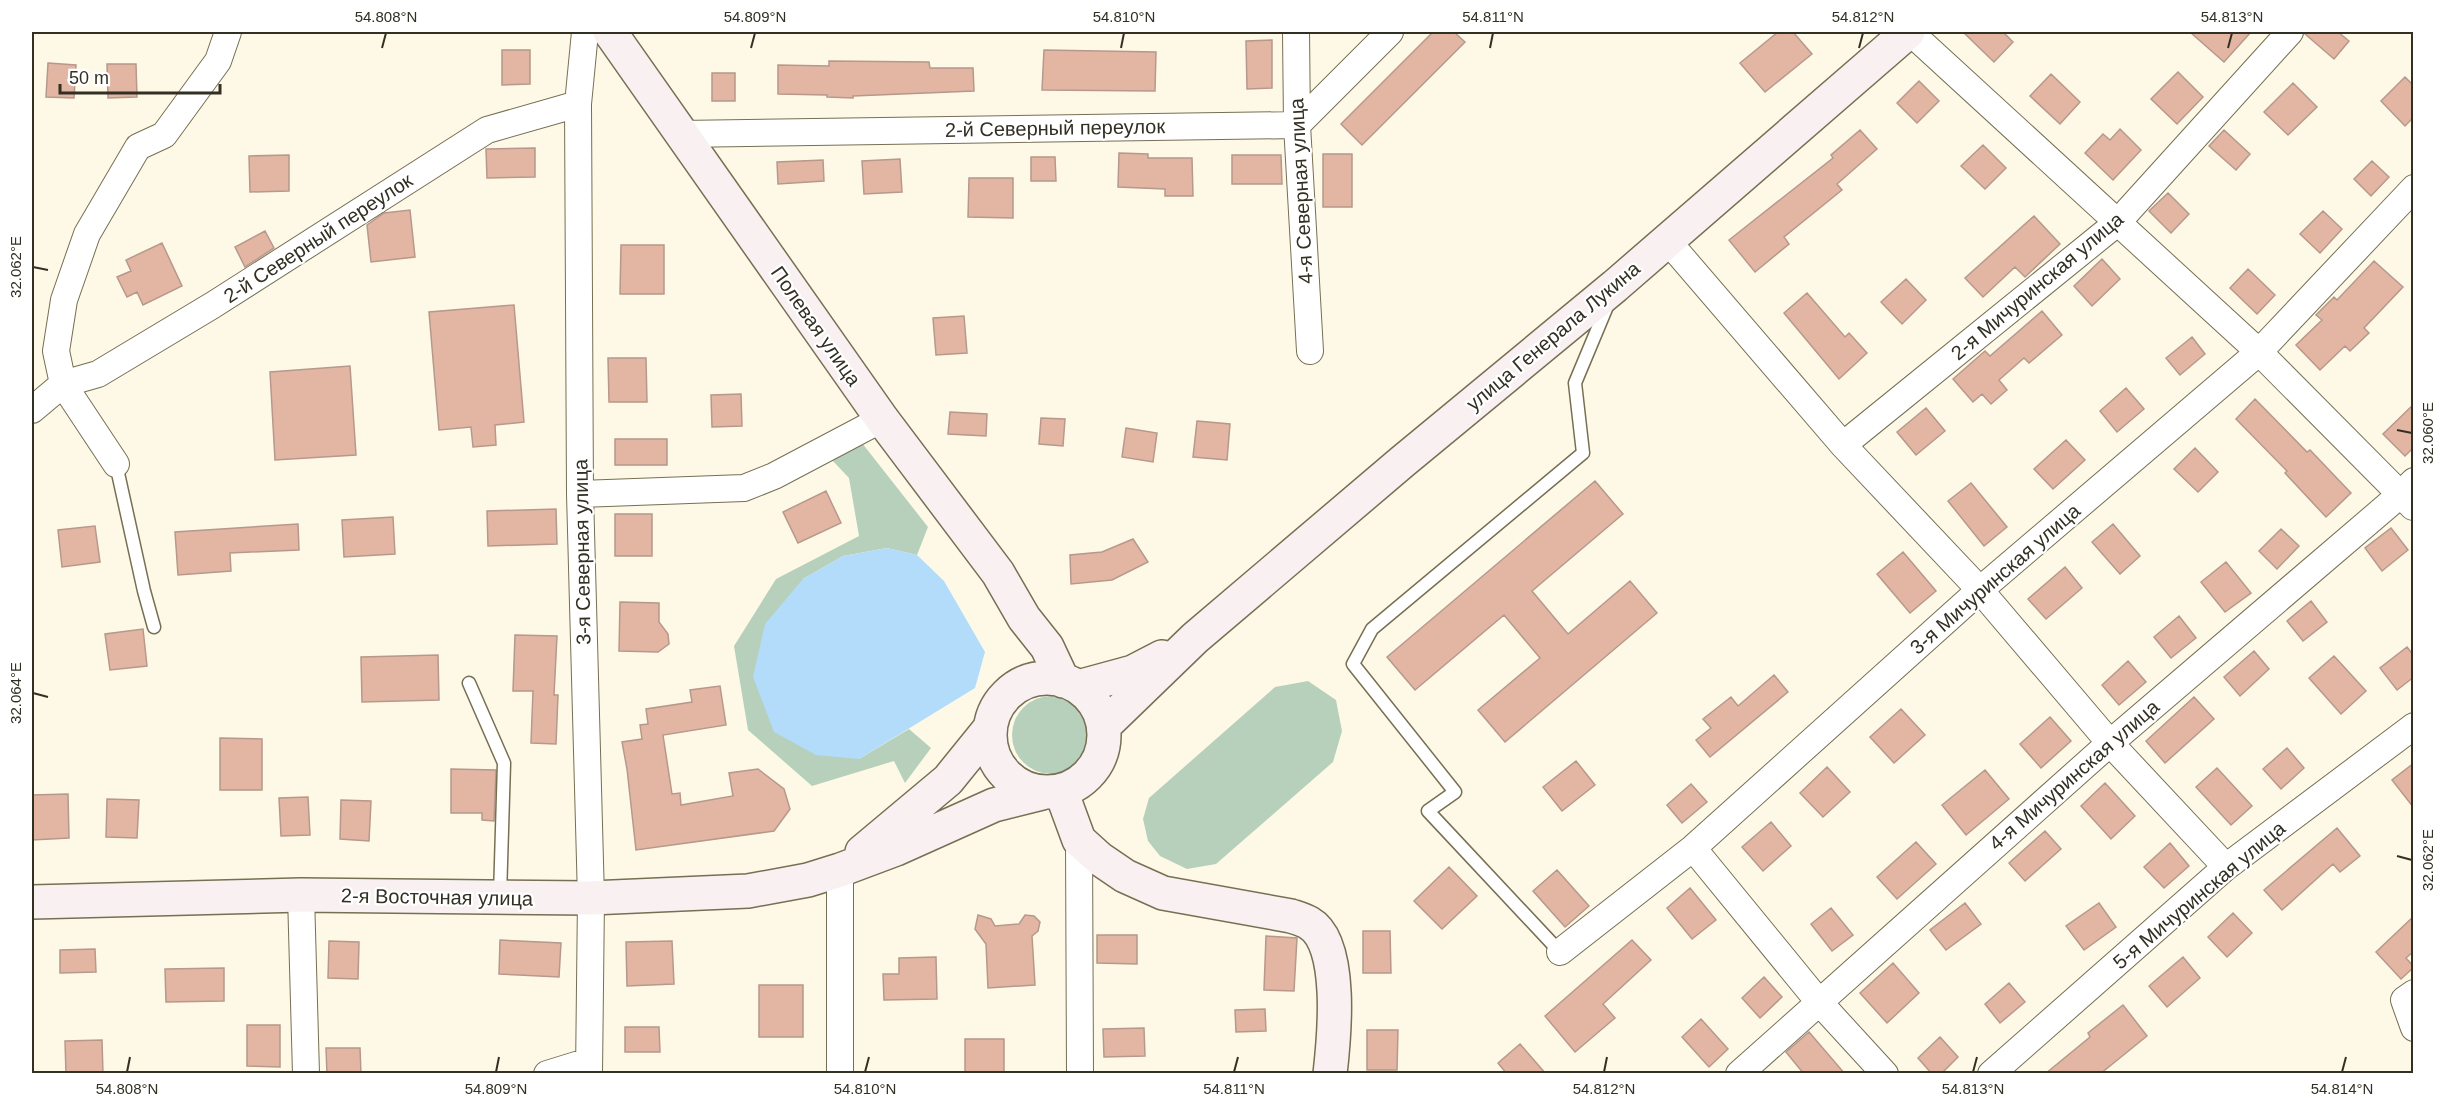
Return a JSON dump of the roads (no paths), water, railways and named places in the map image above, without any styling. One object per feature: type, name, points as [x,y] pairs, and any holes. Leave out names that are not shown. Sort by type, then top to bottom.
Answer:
[{"type":"main road","name":"Полевая улица","points":[[610,32],[882,419],[998,573],[1024,618],[1047,647],[1071,684]]},
{"type":"main road","name":"улица Генерала Лукина","points":[[1104,726],[1195,638],[1615,286],[1666,239],[1909,32]]},
{"type":"main road","name":"Полевая улица","points":[[1020,685],[1025,652],[1024,618]]},
{"type":"main road","name":"улица Генерала Лукина","points":[[1071,684],[1139,670],[1195,638]]},
{"type":"main road","points":[[1041,678],[1071,684],[1095,704],[1104,726],[1101,754],[1086,778],[1052,792],[1024,788],[1008,778],[997,764],[991,747],[990,728],[1000,703],[1020,685],[1041,678]]},
{"type":"main road","name":"2-я Восточная улица","points":[[840,870],[948,780],[990,728]]},
{"type":"main road","name":"2-я Восточная улица","points":[[32,902],[301,896],[591,898],[748,891],[808,880],[840,870],[896,849],[994,805],[1052,792]]},
{"type":"main road","points":[[1052,792],[1079,840],[1100,859],[1125,876],[1163,893],[1291,916],[1310,923],[1327,949],[1333,982],[1333,1047],[1330,1074]]},
{"type":"street","points":[[116,464],[63,384],[56,351],[64,300],[87,234],[138,147],[164,135],[218,61],[228,32]]},
{"type":"street","name":"3-я Северная улица","points":[[585,32],[578,104],[580,494],[591,898],[589,1067]]},
{"type":"street","name":"4-я Северная улица","points":[[1296,32],[1297,125],[1310,351]]},
{"type":"street","points":[[1297,125],[1390,32]]},
{"type":"street","points":[[1909,32],[2259,352],[2409,494]]},
{"type":"street","name":"2-я Мичуринская улица","points":[[1843,445],[2117,223],[2290,32]]},
{"type":"street","name":"2-й Северный переулок","points":[[63,384],[98,374],[213,305],[487,130],[578,104]]},
{"type":"street","name":"2-й Северный переулок","points":[[680,134],[1297,125]]},
{"type":"street","name":"3-я Мичуринская улица","points":[[1560,952],[1693,848],[1980,590],[2259,352],[2414,188]]},
{"type":"street","points":[[1666,239],[1843,445],[1980,590],[2110,743],[2226,867]]},
{"type":"street","points":[[32,410],[63,384]]},
{"type":"street","points":[[580,494],[744,488],[774,476],[882,419]]},
{"type":"street","name":"4-я Мичуринская улица","points":[[1739,1074],[2110,743],[2409,494]]},
{"type":"street","name":"5-я Мичуринская улица","points":[[1991,1074],[2226,867],[2414,726]]},
{"type":"street","points":[[1079,840],[1080,1074]]},
{"type":"street","points":[[1693,848],[1819,1002],[1885,1074]]},
{"type":"street","points":[[840,870],[840,1074]]},
{"type":"street","points":[[301,896],[306,1074]]},
{"type":"street","points":[[2414,993],[2404,1000],[2414,1028]]},
{"type":"street","points":[[547,1074],[589,1067]]},
{"type":"lane","points":[[1560,952],[1428,811],[1455,792],[1353,664],[1371,629],[1583,453],[1575,383],[1615,286]]},
{"type":"lane","points":[[116,464],[154,627]]},
{"type":"lane","points":[[469,683],[504,763],[500,897]]},
{"type":"water","points":[[887,548],[917,555],[944,581],[985,652],[975,688],[859,759],[816,755],[774,732],[753,677],[765,624],[803,579],[843,556]]}]
